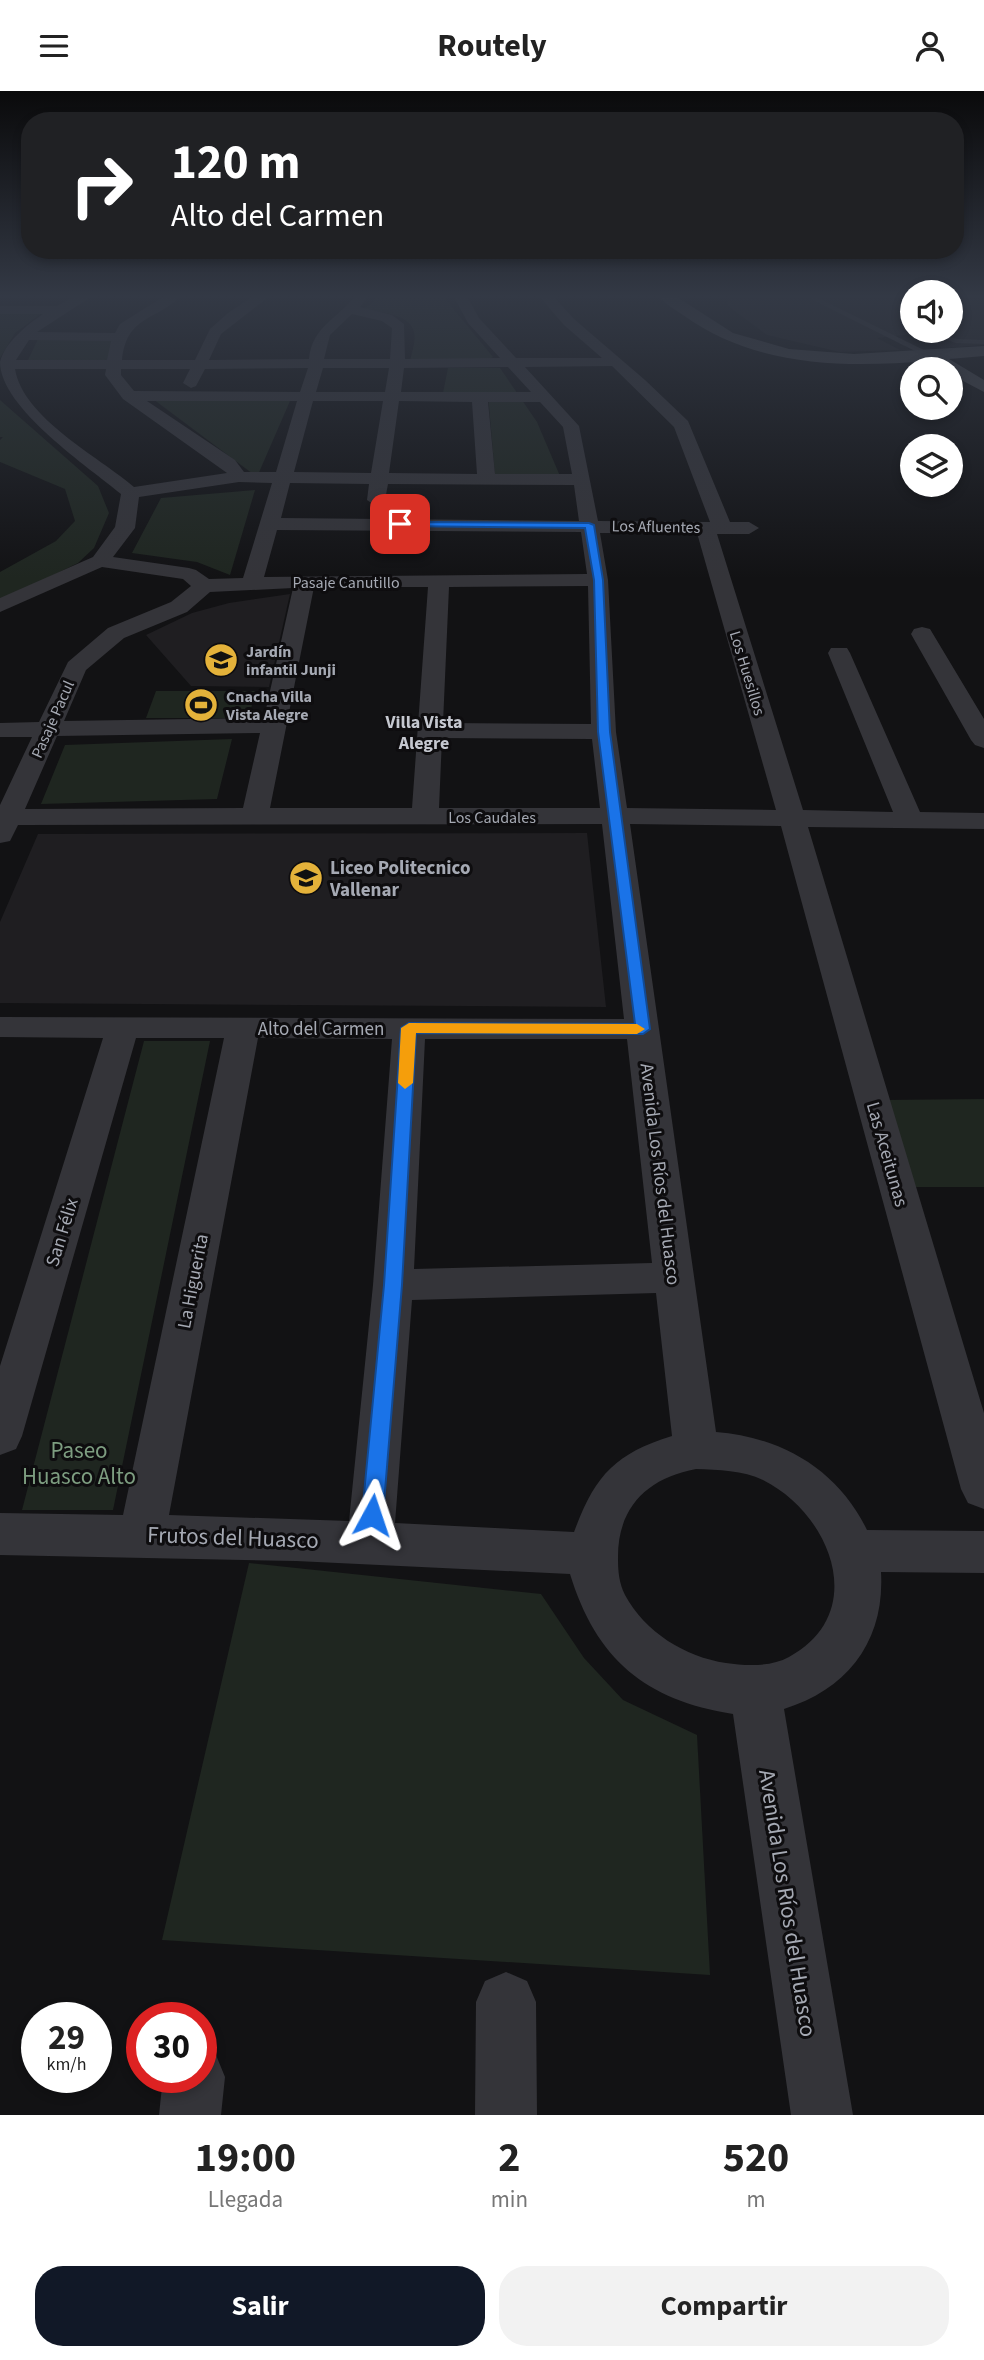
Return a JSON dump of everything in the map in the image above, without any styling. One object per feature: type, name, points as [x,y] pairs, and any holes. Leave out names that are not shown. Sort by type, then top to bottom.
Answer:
[{"type":"street","points":[[13,389],[25,409],[111,475],[130,493]]},
{"type":"street","points":[[125,389],[229,464],[239,477]]},
{"type":"street","points":[[185,395],[188,389]]},
{"type":"street","points":[[252,583],[309,389]]},
{"type":"street","points":[[373,524],[393,389]]},
{"type":"street","name":"Avenida Los Ríos del Huasco","points":[[536,389],[571,426],[577,447],[580,480],[598,580],[604,732],[696,1450]]},
{"type":"street","name":"Los Huesillos","points":[[644,389],[681,425],[713,527],[792,818]]},
{"type":"street","points":[[129,395],[542,397]]},
{"type":"street","points":[[481,396],[486,479]]},
{"type":"street","points":[[130,493],[239,477],[580,480]]},
{"type":"street","points":[[0,606],[100,561],[125,528],[130,493]]},
{"type":"street","name":"Los Afluentes","points":[[269,524],[750,528]]},
{"type":"street","name":"Pasaje Canutillo","points":[[100,561],[188,574],[204,586],[305,581],[598,580]]},
{"type":"street","points":[[255,817],[305,581]]},
{"type":"street","points":[[425,817],[439,582]]},
{"type":"street","name":"Pasaje Pacul","points":[[3,823],[76,667],[116,633],[178,607],[204,586]]},
{"type":"street","points":[[922,633],[984,740]]},
{"type":"street","points":[[839,653],[910,820]]},
{"type":"street","points":[[0,730],[273,725]]},
{"type":"street","points":[[430,730],[604,732]]},
{"type":"street","name":"Los Caudales","points":[[3,823],[255,817],[615,816],[972,821]]},
{"type":"street","name":"Las Aceitunas","points":[[792,818],[984,1489]]},
{"type":"street","points":[[972,821],[974,828],[984,839]]},
{"type":"street","name":"Alto del Carmen","points":[[0,1027],[643,1029]]},
{"type":"street","name":"San Félix","points":[[0,1436],[123,1027]]},
{"type":"street","name":"La Higuerita","points":[[142,1534],[243,1028]]},
{"type":"street","points":[[370,1541],[393,1285],[409,1028]]},
{"type":"street","points":[[393,1285],[674,1277]]},
{"type":"street","points":[[696,1450],[729,1451],[751,1456],[792,1473],[819,1495],[840,1521],[854,1551],[859,1574],[859,1598],[853,1622],[842,1642],[826,1661],[806,1675],[782,1685],[755,1690],[720,1689],[697,1683],[654,1663],[628,1640],[608,1614],[596,1584],[593,1555],[597,1523],[612,1494],[635,1472],[663,1457],[696,1450]]},
{"type":"street","name":"Frutos del Huasco","points":[[0,1534],[142,1534],[370,1541],[593,1555]]},
{"type":"street","points":[[854,1551],[984,1552]]},
{"type":"street","name":"Avenida Los Ríos del Huasco","points":[[755,1690],[822,2115]]},
{"type":"street","points":[[506,2002],[506,2115]]},
{"type":"street","points":[[190,2115],[192,2093]]},
{"type":"shaded area","name":"Jardín infantil Junji","points":[[290,594],[269,687],[191,686],[146,635],[192,613],[229,603]]},
{"type":"shaded area","name":"Liceo Politecnico Vallenar","points":[[587,833],[606,1007],[0,1003],[0,922],[38,834]]},
{"type":"green space","points":[[444,389],[515,389],[537,422],[560,476],[495,475],[488,394],[443,393]]},
{"type":"green space","points":[[153,399],[290,401],[257,477]]},
{"type":"green space","points":[[0,400],[98,486],[109,513],[94,548],[78,563],[0,601],[0,572],[56,541],[75,521],[65,489],[0,462],[0,440],[3,437],[0,437]]},
{"type":"green space","points":[[255,490],[230,575],[197,562],[132,553],[161,498]]},
{"type":"green space","name":"Cnacha Villa Vista Alegre","points":[[156,691],[255,691],[249,718],[146,718]]},
{"type":"green space","points":[[232,739],[217,799],[41,804],[65,745]]},
{"type":"green space","name":"Paseo Huasco Alto","points":[[144,1041],[210,1041],[113,1510],[22,1510]]},
{"type":"green space","points":[[984,1099],[984,1187],[911,1187],[883,1100]]},
{"type":"green space","points":[[249,1563],[541,1594],[584,1658],[623,1700],[697,1735],[710,1975],[162,1940]]},
{"type":"slow traffic","points":[[405,1083],[409,1028],[637,1029]]},
{"type":"place","name":"Jardín infantil Junji","points":[[221,660]]},
{"type":"place","name":"Cnacha Villa Vista Alegre","points":[[201,705]]},
{"type":"place","name":"Liceo Politecnico Vallenar","points":[[306,878]]},
{"type":"district","name":"Villa Vista Alegre","points":[[424,732]]},
{"type":"route","points":[[372,1515],[393,1285],[409,1028],[643,1029],[604,732],[598,580],[589,525],[400,524]]}]
